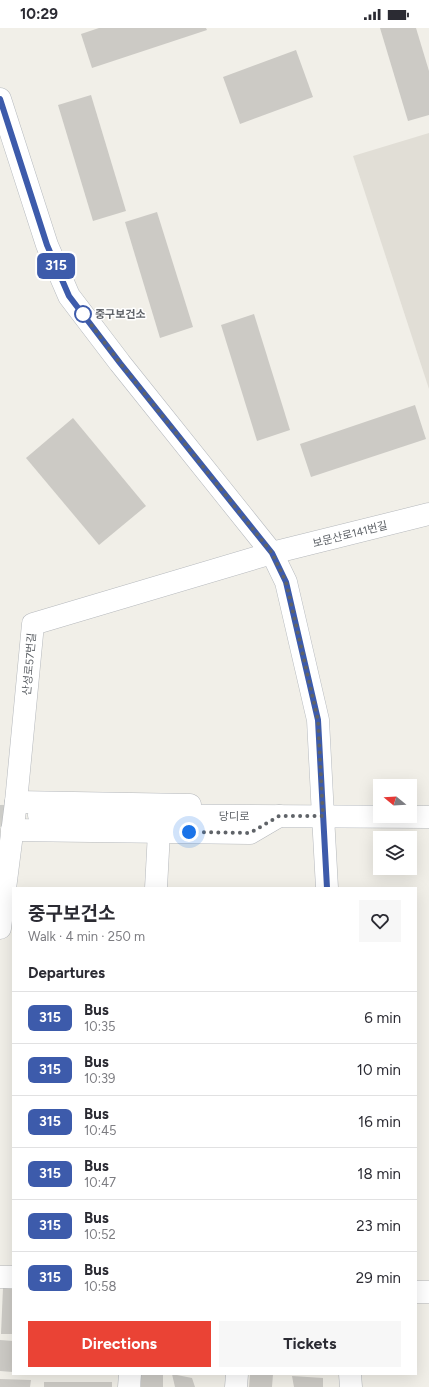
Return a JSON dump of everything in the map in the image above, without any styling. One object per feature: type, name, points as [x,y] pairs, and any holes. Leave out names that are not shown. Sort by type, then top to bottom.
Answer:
[{"type":"street","points":[[0,99],[47,245],[69,296],[120,363],[272,553],[286,582],[318,720],[327,887]]},
{"type":"street","name":"보문산로141번길","points":[[272,553],[429,514]]},
{"type":"street","name":"산성로57번길","points":[[0,928],[16,802],[32,624],[272,553]]},
{"type":"street","points":[[16,802],[250,806],[279,816]]},
{"type":"street","name":"당디로","points":[[39,815],[429,816]]},
{"type":"street","points":[[12,830],[250,833],[279,816]]},
{"type":"street","points":[[156,887],[159,832]]},
{"type":"street","points":[[0,1277],[12,1278]]},
{"type":"street","points":[[417,1292],[429,1292]]},
{"type":"street","points":[[129,1387],[130,1375]]},
{"type":"street","points":[[236,1387],[237,1375]]},
{"type":"street","points":[[350,1375],[351,1387]]},
{"type":"shaded area","points":[[429,133],[429,389],[353,156]]},
{"type":"building","points":[[99,28],[206,28],[207,30],[92,68],[81,34]]},
{"type":"building","points":[[380,28],[416,28],[429,71],[429,115],[408,121]]},
{"type":"building","points":[[296,50],[313,97],[240,124],[223,77]]},
{"type":"building","points":[[91,95],[126,211],[93,221],[58,105]]},
{"type":"building","points":[[157,212],[193,327],[160,338],[125,222]]},
{"type":"building","points":[[254,314],[290,430],[257,441],[221,325]]},
{"type":"building","points":[[415,405],[426,439],[311,477],[300,444]]},
{"type":"building","points":[[73,418],[146,506],[99,545],[26,458]]},
{"type":"building","points":[[3,1288],[12,1289],[12,1334],[1,1334]]},
{"type":"building","points":[[0,1340],[12,1341],[12,1372],[0,1371]]},
{"type":"building","points":[[141,1375],[163,1375],[163,1387],[141,1387]]},
{"type":"building","points":[[172,1375],[192,1378],[195,1387],[175,1387]]},
{"type":"building","points":[[250,1375],[273,1375],[272,1387],[249,1387]]},
{"type":"building","points":[[292,1376],[323,1378],[323,1387],[294,1387]]},
{"type":"building","points":[[0,1379],[31,1380],[30,1387],[0,1387]]},
{"type":"building","points":[[44,1382],[112,1382],[112,1387],[44,1387]]},
{"type":"tunnel","points":[[0,816],[39,815]]},
{"type":"bus line","name":"315","points":[[0,99],[47,245],[69,296],[120,363],[272,553],[286,582],[318,720],[327,887]]},
{"type":"place","name":"중구보건소","points":[[83,314]]},
{"type":"route","points":[[83,314],[120,363],[272,553],[286,582],[318,720],[323,816],[279,816],[250,833],[189,832]]}]
